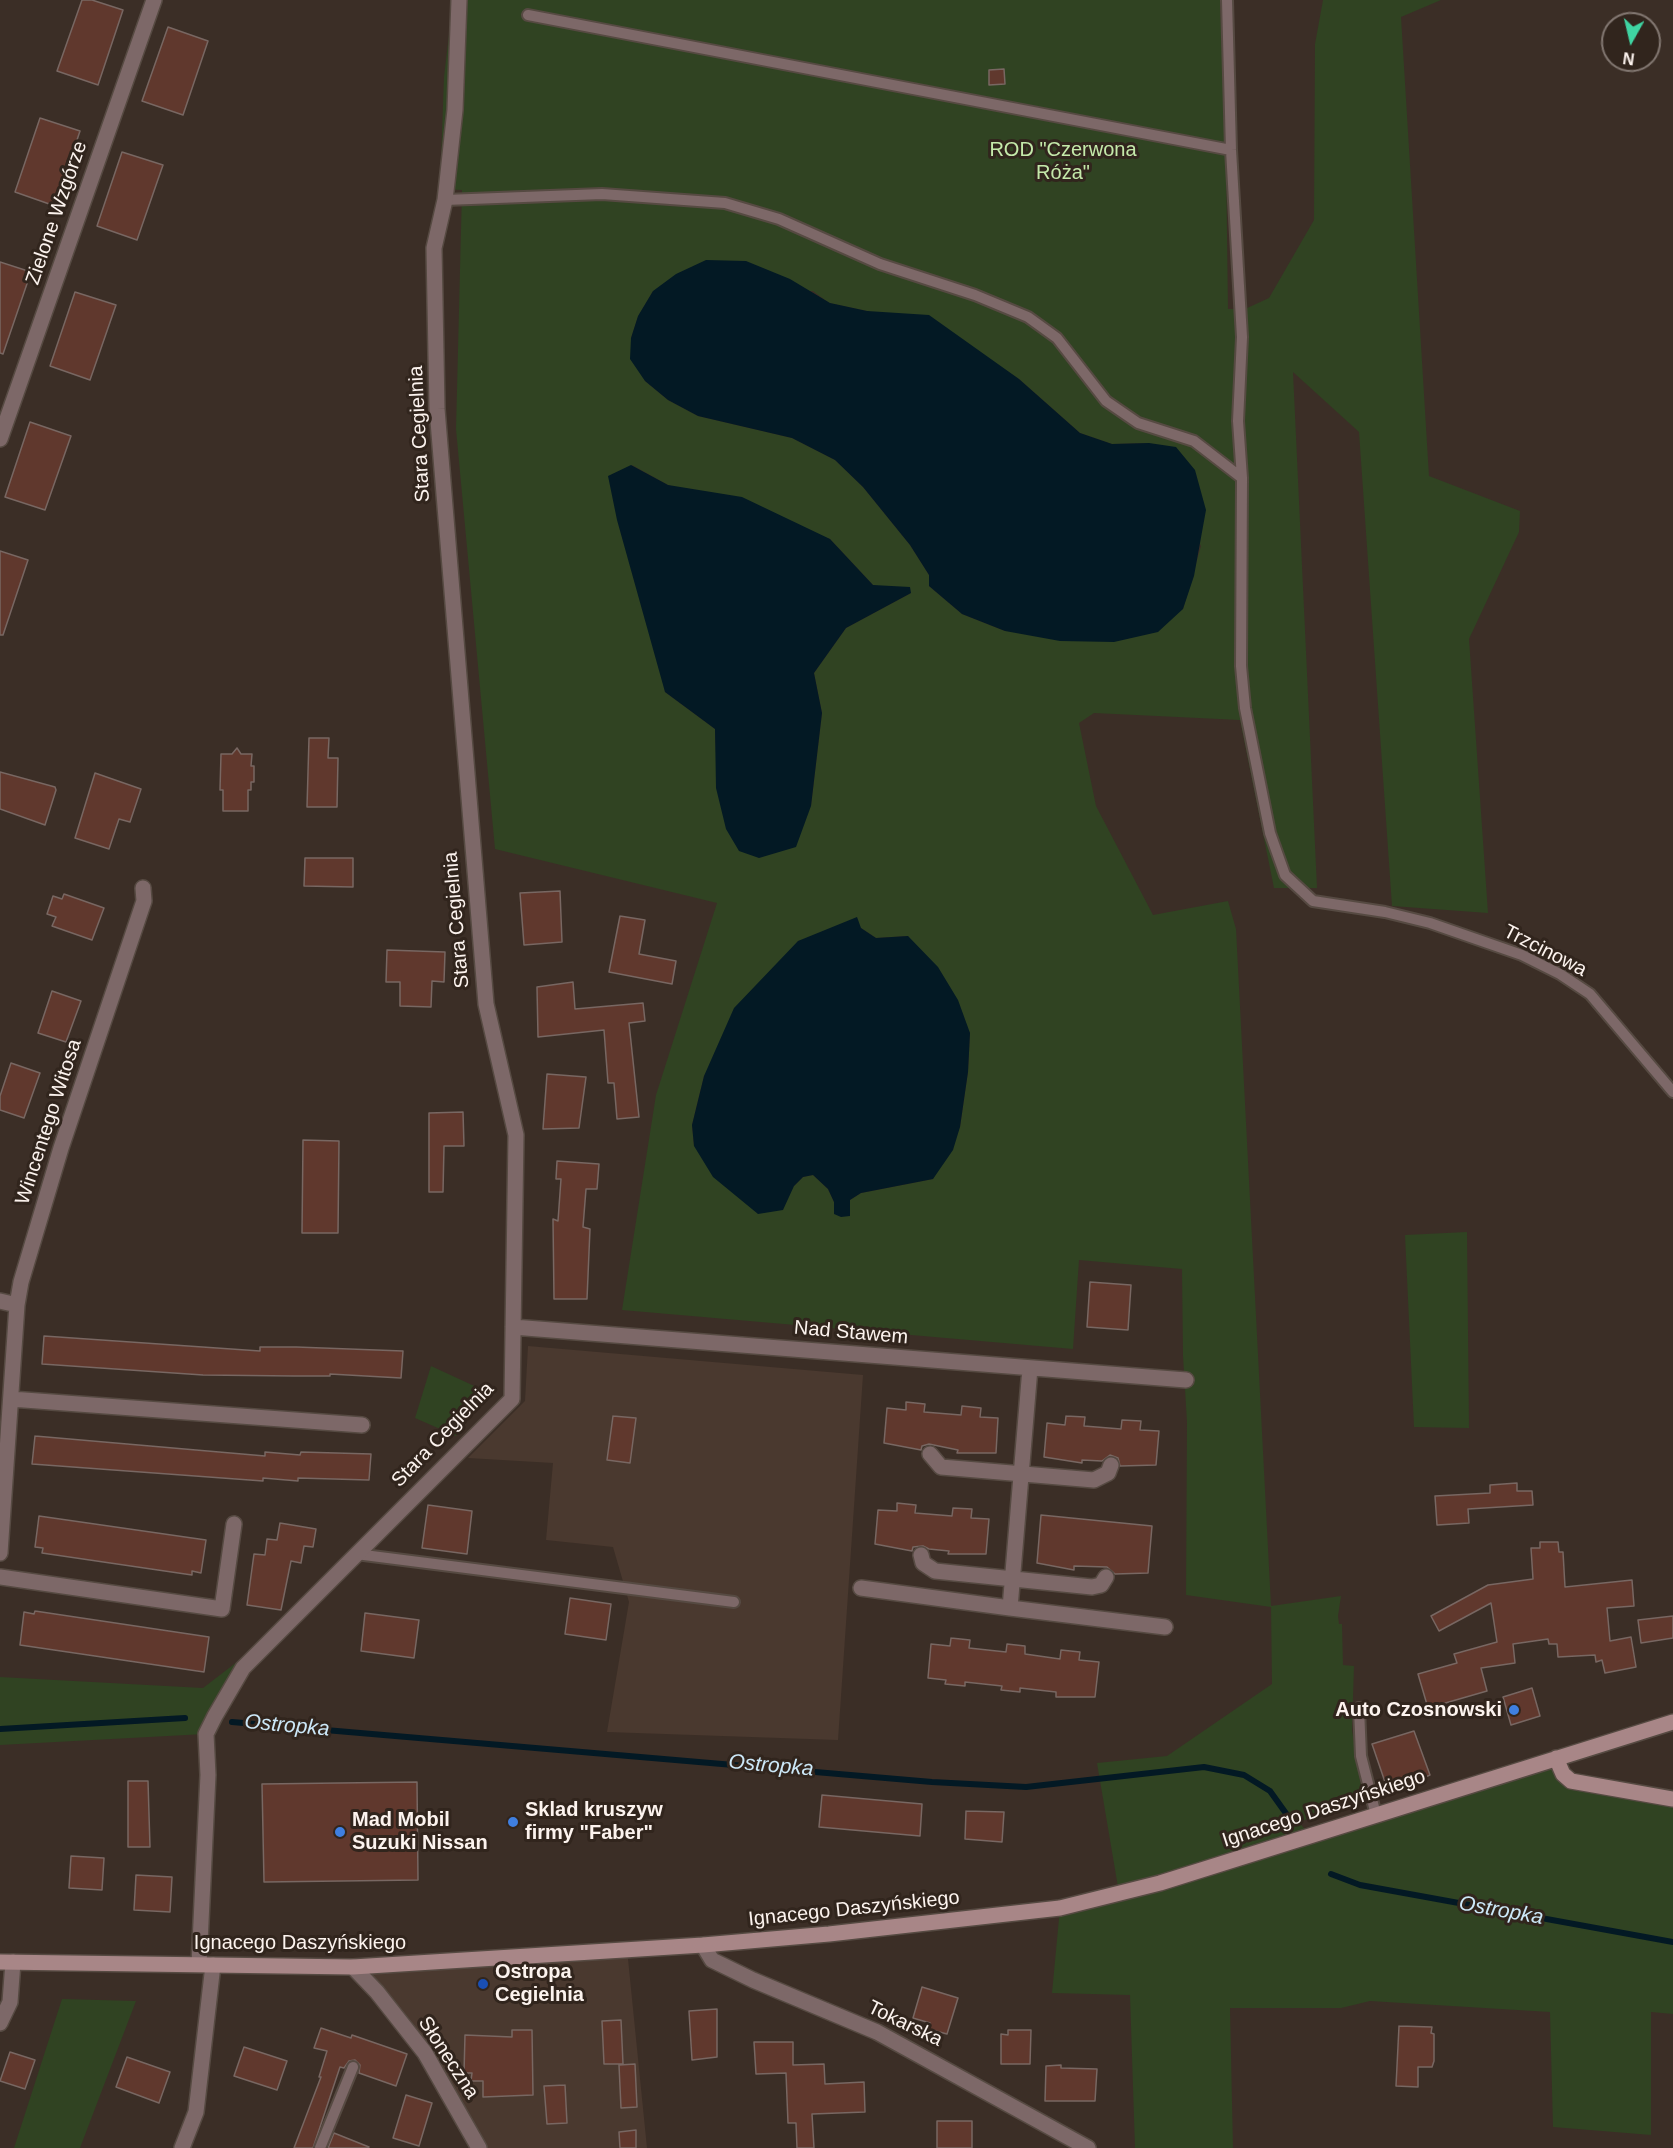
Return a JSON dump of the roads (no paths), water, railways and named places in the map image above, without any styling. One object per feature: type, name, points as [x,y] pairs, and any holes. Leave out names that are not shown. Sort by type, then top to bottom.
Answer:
[{"type":"main road","name":"Ignacego Daszyńskiego","points":[[6,1962],[353,1967],[703,1945],[829,1934],[1060,1908],[1160,1883],[1673,1722]]},
{"type":"main road","points":[[1556,1758],[1563,1774],[1571,1781],[1673,1799]]},
{"type":"street","name":"Zielone Wzgórze","points":[[0,439],[154,0]]},
{"type":"street","name":"Stara Cegielnia","points":[[206,1965],[206,1734],[215,1716],[243,1668],[512,1399],[516,1135],[486,1004],[437,409],[435,248],[445,200],[455,110],[459,0]]},
{"type":"street","name":"Wincentego Witosa","points":[[0,1553],[17,1305],[21,1282],[61,1148],[144,901],[143,888]]},
{"type":"street","points":[[0,1301],[17,1305]]},
{"type":"street","name":"Nad Stawem","points":[[513,1327],[1186,1380]]},
{"type":"street","points":[[1010,1608],[1030,1368]]},
{"type":"street","points":[[11,1399],[362,1425]]},
{"type":"street","points":[[930,1454],[940,1467],[1094,1480],[1108,1473],[1111,1466]]},
{"type":"street","points":[[0,1577],[222,1609],[234,1524]]},
{"type":"street","points":[[921,1555],[923,1563],[935,1571],[1012,1581],[1092,1587],[1101,1585],[1106,1577]]},
{"type":"street","points":[[861,1588],[1165,1627]]},
{"type":"street","name":"Tokarska","points":[[703,1945],[712,1960],[887,2037],[1088,2148]]},
{"type":"street","name":"Ignacego Daszyńskiego","points":[[0,2023],[10,2001],[6,1962]]},
{"type":"street","points":[[183,2148],[196,2112],[206,1965]]},
{"type":"street","name":"Słoneczna","points":[[353,1967],[377,1992],[426,2053],[478,2148]]},
{"type":"lane","name":"Trzcinowa","points":[[1227,0],[1230,150],[1242,337],[1238,421],[1242,478],[1241,666],[1245,708],[1270,832],[1285,875],[1313,901],[1385,912],[1430,923],[1522,955],[1560,974],[1582,989],[1615,1023],[1673,1092]]},
{"type":"lane","points":[[528,15],[1230,150]]},
{"type":"lane","points":[[445,200],[602,194],[725,203],[779,219],[880,264],[975,295],[1028,317],[1057,338],[1106,401],[1138,423],[1194,441],[1242,478]]},
{"type":"lane","points":[[356,1554],[734,1602]]},
{"type":"lane","points":[[1359,1708],[1361,1756],[1376,1815]]},
{"type":"lane","points":[[320,2148],[353,2067]]},
{"type":"water","points":[[706,260],[746,261],[790,279],[830,303],[867,311],[929,315],[1019,379],[1080,433],[1112,444],[1149,443],[1176,447],[1195,470],[1206,510],[1194,576],[1183,609],[1158,632],[1114,642],[1060,641],[1005,631],[962,614],[929,586],[929,575],[910,545],[863,487],[835,460],[792,438],[698,416],[668,400],[645,381],[630,359],[631,338],[638,316],[653,291],[676,274]]},
{"type":"water","points":[[631,465],[668,485],[742,497],[830,539],[873,585],[910,587],[911,593],[846,628],[814,673],[822,713],[811,806],[796,847],[759,858],[739,851],[726,829],[716,788],[715,729],[665,692],[617,520],[608,476]]},
{"type":"water","points":[[857,917],[861,928],[876,938],[908,936],[938,967],[958,1000],[970,1033],[968,1072],[960,1127],[953,1150],[933,1179],[861,1193],[850,1200],[850,1216],[841,1217],[834,1214],[834,1202],[828,1189],[813,1175],[803,1177],[794,1186],[783,1210],[758,1214],[713,1177],[694,1146],[692,1125],[704,1076],[734,1008],[798,941]]},
{"type":"waterway","name":"Ostropka","points":[[0,1729],[185,1718]]},
{"type":"waterway","name":"Ostropka","points":[[232,1722],[932,1782],[1026,1787],[1204,1767],[1244,1775],[1270,1791],[1290,1819]]},
{"type":"waterway","name":"Ostropka","points":[[1331,1874],[1360,1885],[1673,1942]]},
{"type":"place","name":"Auto Czosnowski","points":[[1514,1710]]},
{"type":"place","name":"Sklad kruszyw firmy \"Faber\"","points":[[513,1822]]},
{"type":"place","name":"Mad Mobil Suzuki Nissan","points":[[340,1832]]},
{"type":"place","name":"Ostropa Cegielnia","points":[[483,1984]]},
{"type":"park label","name":"ROD \"Czerwona Róża\"","points":[[1063,162]]}]
